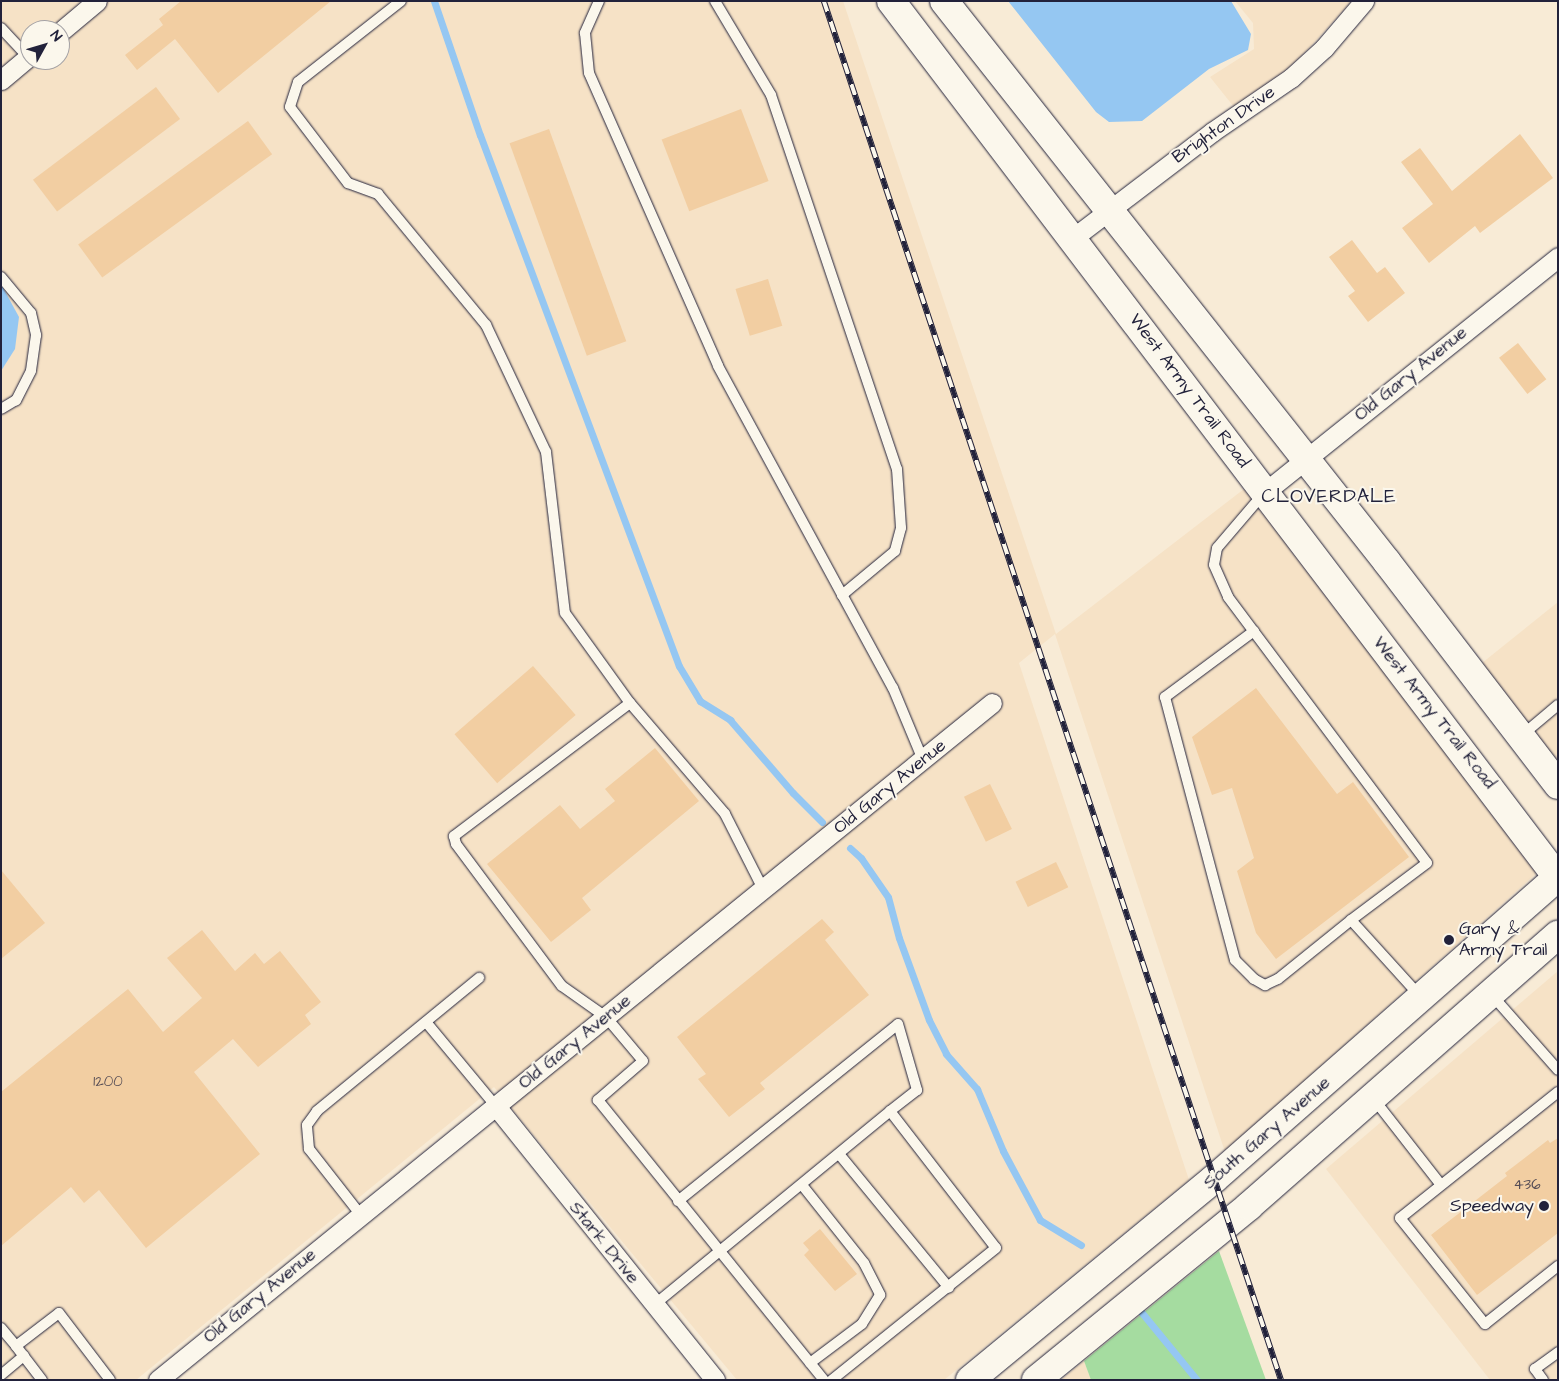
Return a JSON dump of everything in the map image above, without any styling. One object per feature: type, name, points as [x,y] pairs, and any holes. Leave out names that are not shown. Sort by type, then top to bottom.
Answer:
[{"type":"main road","name":"West Army Trail Road","points":[[891,1],[1558,878]]},
{"type":"main road","points":[[944,1],[1110,210],[1558,785]]},
{"type":"main road","name":"South Gary Avenue","points":[[970,1380],[1206,1186],[1422,999],[1558,878]]},
{"type":"main road","points":[[1036,1380],[1249,1206],[1558,935]]},
{"type":"street","points":[[70,24],[97,1]]},
{"type":"street","name":"Brighton Drive","points":[[1073,238],[1212,132],[1291,78],[1324,48],[1359,3]]},
{"type":"street","points":[[1,80],[20,64]]},
{"type":"street","name":"Old Gary Avenue","points":[[1265,492],[1558,257]]},
{"type":"street","name":"Old Gary Avenue","points":[[158,1380],[360,1214],[992,703]]},
{"type":"street","name":"Stark Drive","points":[[495,1105],[715,1380]]},
{"type":"lane","points":[[401,1],[298,82],[290,107],[348,183],[378,194],[486,325],[546,452],[565,613],[630,704],[725,814],[764,889]]},
{"type":"lane","points":[[600,1],[585,33],[589,73],[718,366],[893,688],[923,760]]},
{"type":"lane","points":[[714,1],[771,95],[897,469],[902,528],[895,551],[842,595]]},
{"type":"lane","points":[[1,28],[20,48]]},
{"type":"lane","points":[[1,277],[30,313],[36,335],[31,371],[16,400],[1,410]]},
{"type":"lane","points":[[1254,631],[1165,697],[1235,960],[1254,979],[1265,985],[1278,978],[1427,862],[1254,631],[1228,597],[1214,565],[1217,548],[1265,492]]},
{"type":"lane","points":[[630,704],[454,836],[456,844],[562,986],[606,1017],[643,1061],[598,1100],[824,1380]]},
{"type":"lane","points":[[1520,736],[1558,705]]},
{"type":"lane","points":[[1351,920],[1422,999]]},
{"type":"lane","points":[[360,1214],[308,1149],[307,1125],[317,1111],[479,978]]},
{"type":"lane","points":[[1491,993],[1558,1070]]},
{"type":"lane","points":[[426,1022],[495,1105]]},
{"type":"lane","points":[[654,1305],[917,1090],[898,1024],[678,1200]]},
{"type":"lane","points":[[1558,1092],[1400,1218],[1485,1324],[1558,1266]]},
{"type":"lane","points":[[1373,1097],[1441,1185]]},
{"type":"lane","points":[[832,1380],[996,1248],[890,1111]]},
{"type":"lane","points":[[839,1154],[948,1288]]},
{"type":"lane","points":[[802,1185],[864,1263],[876,1282],[880,1295],[862,1324],[810,1363]]},
{"type":"lane","points":[[16,1346],[59,1313],[110,1380]]},
{"type":"lane","points":[[1,1328],[42,1380]]},
{"type":"lane","points":[[1543,1380],[1535,1369],[1558,1352]]},
{"type":"lane","points":[[1,1375],[24,1356]]},
{"type":"shaded area","points":[[1,1],[843,1],[1056,634],[1244,489],[1541,869],[1225,1152],[1055,634],[1019,663],[1189,1180],[944,1380],[737,1380],[494,1087],[136,1380],[1,1380]]},
{"type":"shaded area","points":[[1235,1],[1352,1],[1285,74],[1234,107],[1210,77],[1254,49],[1253,23]]},
{"type":"shaded area","points":[[1558,602],[1558,767],[1477,667]]},
{"type":"shaded area","points":[[1558,971],[1558,1380],[1490,1380],[1326,1169]]},
{"type":"shaded area","points":[[1084,1361],[1091,1380],[1061,1380]]},
{"type":"green space","points":[[1219,1251],[1266,1380],[1091,1380],[1084,1361]]},
{"type":"water","points":[[1008,1],[1231,1],[1251,34],[1248,50],[1209,69],[1142,121],[1109,122],[1096,112]]},
{"type":"water","points":[[1,284],[19,317],[15,349],[1,371]]},
{"type":"building","points":[[181,1],[331,1],[218,93],[175,39],[137,70],[125,55],[163,25],[159,19]]},
{"type":"building","points":[[156,87],[180,119],[57,212],[33,180]]},
{"type":"building","points":[[741,109],[769,181],[689,211],[662,139]]},
{"type":"building","points":[[248,121],[272,154],[102,278],[78,244]]},
{"type":"building","points":[[549,129],[626,341],[587,356],[510,143]]},
{"type":"building","points":[[1520,134],[1553,178],[1480,233],[1475,226],[1429,263],[1402,228],[1433,204],[1401,162],[1420,148],[1452,191]]},
{"type":"building","points":[[1352,240],[1377,273],[1385,267],[1405,293],[1368,322],[1348,296],[1355,291],[1329,257]]},
{"type":"building","points":[[768,279],[782,326],[750,336],[735,289]]},
{"type":"building","points":[[1518,343],[1546,379],[1527,394],[1499,358]]},
{"type":"building","points":[[533,666],[576,715],[497,783],[455,734]]},
{"type":"building","points":[[1256,688],[1337,794],[1353,782],[1409,857],[1276,959],[1256,933],[1237,871],[1254,858],[1232,788],[1212,795],[1192,737]]},
{"type":"building","points":[[655,748],[699,801],[582,898],[591,910],[551,942],[487,864],[560,805],[580,829],[615,801],[605,789]]},
{"type":"building","points":[[990,784],[1012,829],[986,842],[964,797]]},
{"type":"building","points":[[1056,862],[1068,887],[1028,907],[1016,882]]},
{"type":"building","points":[[1,870],[45,923],[1,959]]},
{"type":"building","points":[[822,919],[834,932],[825,940],[869,995],[760,1083],[765,1089],[729,1117],[698,1079],[706,1074],[677,1037]]},
{"type":"building","points":[[202,930],[235,971],[255,953],[264,964],[280,951],[321,1002],[305,1015],[311,1024],[258,1067],[233,1039],[194,1072],[260,1154],[146,1248],[99,1190],[84,1203],[71,1187],[1,1246],[1,1092],[128,989],[163,1032],[202,998],[167,958]]},
{"type":"building","name":"Speedway","points":[[1558,1138],[1558,1233],[1477,1295],[1431,1235],[1507,1176],[1505,1173],[1548,1140],[1550,1143]]},
{"type":"building","points":[[820,1229],[857,1274],[835,1291],[804,1255],[809,1250],[803,1243]]},
{"type":"waterway","points":[[434,1],[480,135],[679,666],[700,701],[730,720],[793,793],[822,822]]},
{"type":"waterway","points":[[850,848],[861,858],[888,897],[899,938],[929,1020],[946,1054],[977,1089],[1003,1151],[1040,1220],[1081,1245]]},
{"type":"waterway","points":[[1138,1308],[1197,1380]]},
{"type":"railway","points":[[824,1],[1281,1380]]},
{"type":"place","name":"Gary & Army Trail","points":[[1449,940]]},
{"type":"place","name":"Speedway","points":[[1544,1206]]},
{"type":"district","name":"CLOVERDALE","points":[[1329,497]]}]
